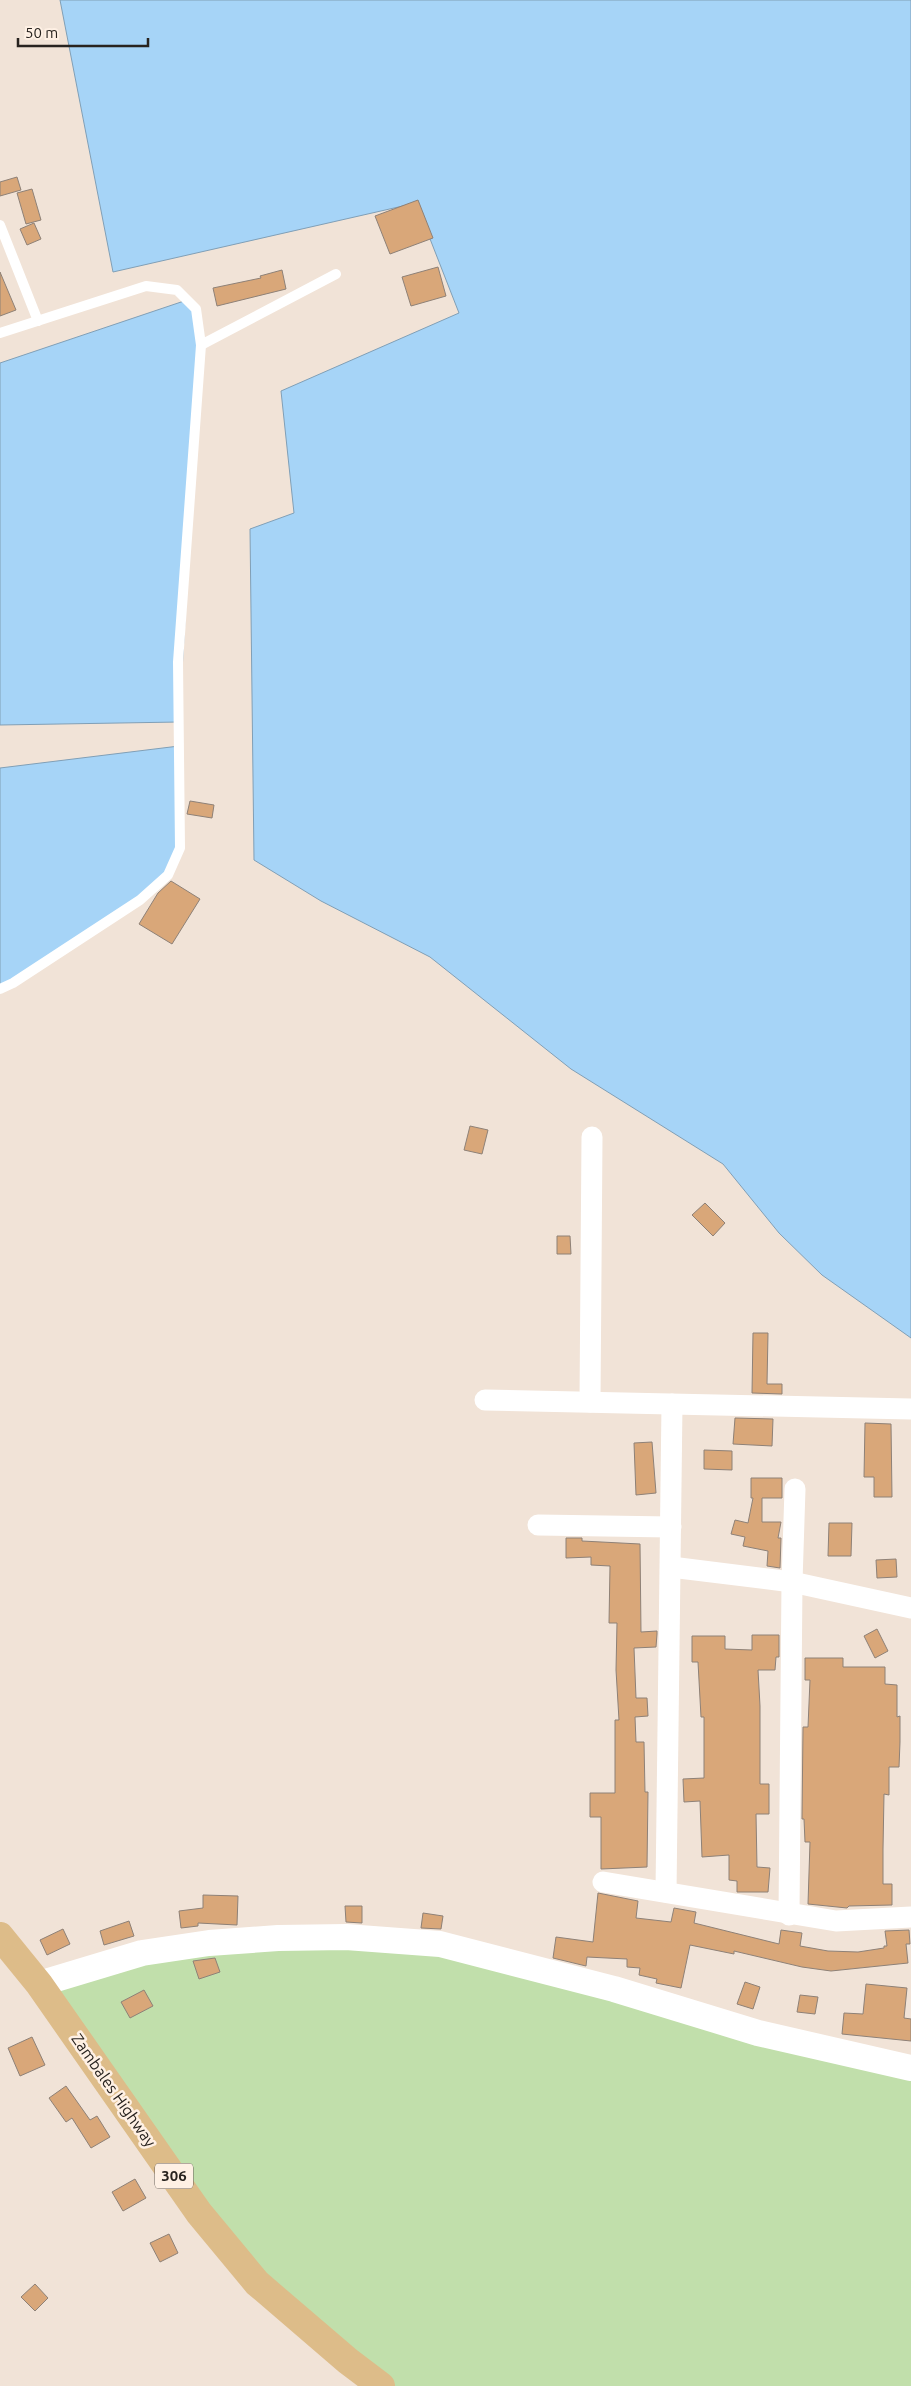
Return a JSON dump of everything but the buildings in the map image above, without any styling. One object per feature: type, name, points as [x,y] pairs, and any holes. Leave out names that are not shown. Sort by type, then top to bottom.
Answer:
[{"type":"main road","name":"Zambales Highway","points":[[0,1936],[39,1984],[199,2213],[257,2284],[348,2362],[381,2386]]},
{"type":"street","points":[[590,1402],[592,1138]]},
{"type":"street","points":[[485,1400],[911,1409]]},
{"type":"street","points":[[666,1892],[672,1404]]},
{"type":"street","points":[[789,1914],[792,1582],[795,1489]]},
{"type":"street","points":[[538,1526],[671,1527]]},
{"type":"street","points":[[671,1567],[792,1582],[911,1608]]},
{"type":"street","points":[[603,1882],[836,1921],[911,1917]]},
{"type":"street","points":[[39,1984],[142,1953],[209,1942],[346,1937],[440,1944],[614,1989],[758,2033],[911,2068]]},
{"type":"lane","points":[[0,225],[38,320]]},
{"type":"lane","points":[[201,345],[336,274]]},
{"type":"lane","points":[[0,333],[146,286],[177,290],[196,309],[201,345],[178,662],[180,848],[168,875],[140,900],[13,983],[0,989]]},
{"type":"green space","points":[[440,1944],[911,2068],[911,2386],[381,2386],[257,2283],[39,1984],[142,1953]]},
{"type":"water","points":[[60,0],[911,0],[911,1338],[822,1275],[779,1233],[723,1164],[571,1069],[430,957],[321,901],[254,860],[250,529],[294,513],[281,391],[459,313],[416,203],[113,272]]},
{"type":"water","points":[[187,300],[196,309],[201,345],[179,722],[0,725],[0,363]]},
{"type":"water","points":[[179,746],[180,848],[168,875],[140,900],[0,989],[0,768]]}]
